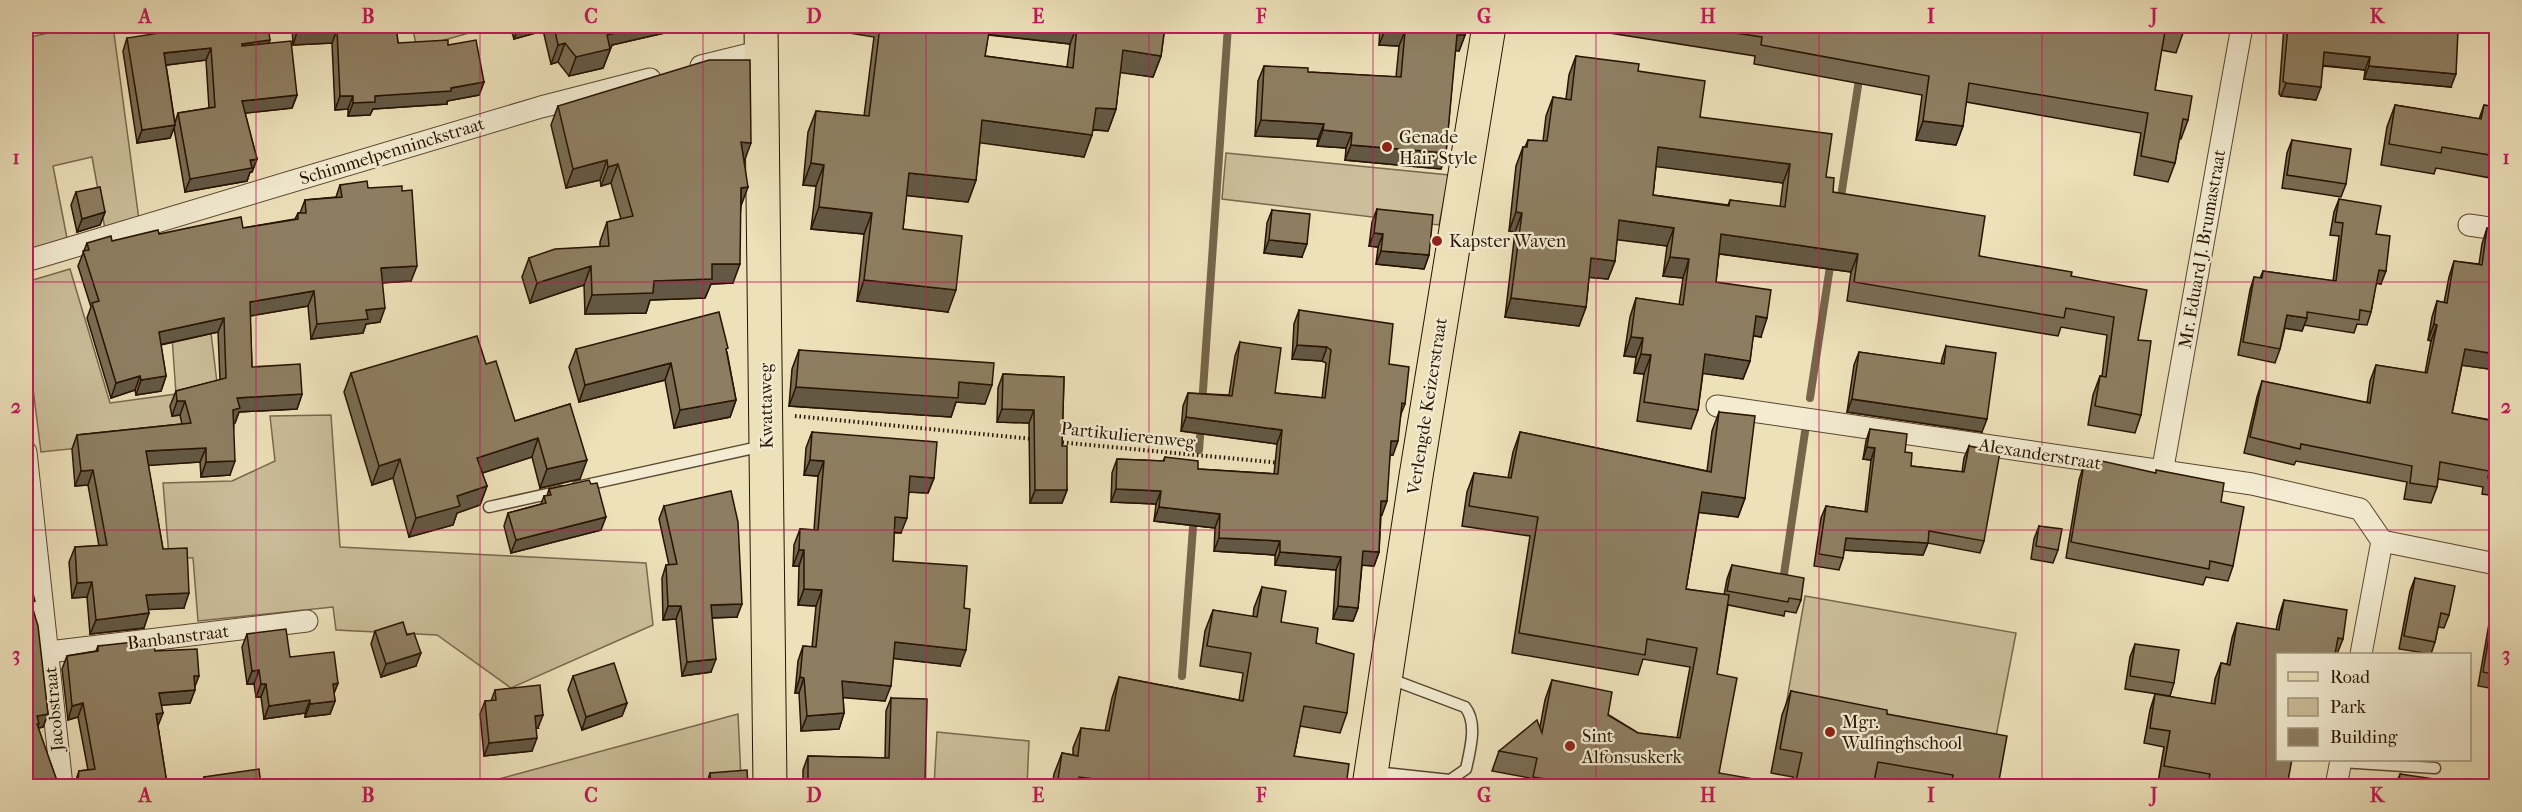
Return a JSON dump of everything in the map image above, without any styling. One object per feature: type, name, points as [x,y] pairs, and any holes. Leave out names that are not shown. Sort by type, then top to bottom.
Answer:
[{"type":"main road","name":"Verlengde Keizerstraat","points":[[1370,779],[1489,26]]},
{"type":"main road","name":"Kwattaweg","points":[[762,38],[770,786]]},
{"type":"street","name":"Mr. Eduard J. Brumastraat","points":[[2162,472],[2242,26]]},
{"type":"street","name":"Schimmelpenninckstraat","points":[[26,261],[529,110],[675,73],[762,38]]},
{"type":"street","points":[[2469,225],[2496,229]]},
{"type":"street","name":"Alexanderstraat","points":[[1717,406],[2252,484],[2360,509],[2382,541]]},
{"type":"street","name":"Jacobstraat","points":[[26,452],[62,786]]},
{"type":"street","points":[[2361,653],[2382,541],[2496,564]]},
{"type":"street","name":"Banbanstraat","points":[[49,652],[307,621]]},
{"type":"street","points":[[2336,786],[2341,761]]},
{"type":"lane","points":[[489,507],[766,429]]},
{"type":"lane","points":[[1370,779],[1450,780],[1466,769],[1469,754],[1472,719],[1465,707],[1385,677]]},
{"type":"lane","points":[[2341,761],[2435,768]]},
{"type":"path","name":"Partikulierenweg","points":[[766,429],[1037,440]]},
{"type":"path","name":"Partikulierenweg","points":[[1049,441],[1286,464]]},
{"type":"green space","points":[[79,26],[113,26],[139,220],[105,229],[92,157],[53,166],[67,238],[28,250],[26,240],[26,38]]},
{"type":"green space","points":[[412,26],[486,26],[486,28],[417,48]]},
{"type":"green space","points":[[1226,153],[1449,175],[1439,225],[1222,199]]},
{"type":"green space","points":[[70,269],[110,403],[176,394],[171,323],[209,316],[223,433],[41,452],[26,333],[26,282]]},
{"type":"green space","points":[[331,415],[340,547],[646,563],[653,625],[511,688],[437,635],[336,630],[333,607],[198,621],[193,558],[169,557],[163,483],[232,481],[275,461],[270,416]]},
{"type":"green space","points":[[1805,596],[2016,633],[1993,752],[1785,711]]},
{"type":"green space","points":[[738,714],[741,779],[693,781],[693,786],[473,786]]},
{"type":"green space","points":[[937,732],[1029,741],[1027,786],[934,786]]},
{"type":"building","points":[[268,26],[270,40],[242,44],[242,46],[291,41],[297,95],[242,101],[257,159],[250,160],[252,168],[190,179],[178,113],[215,107],[211,48],[164,53],[175,125],[142,130],[127,38],[191,28]]},
{"type":"building","points":[[297,26],[396,26],[398,43],[448,40],[448,45],[476,40],[484,82],[451,88],[451,91],[375,96],[375,102],[353,103],[353,96],[340,96],[337,30],[297,32]]},
{"type":"building","points":[[554,26],[621,26],[615,27],[616,33],[607,35],[610,49],[576,57],[565,43],[558,45]]},
{"type":"building","points":[[880,26],[990,26],[985,56],[1073,68],[1077,26],[1165,26],[1161,56],[1123,50],[1116,109],[1096,108],[1092,135],[982,120],[976,180],[909,173],[903,229],[962,236],[956,290],[864,280],[872,213],[819,207],[824,165],[811,163],[816,111],[869,116]]},
{"type":"building","points":[[1385,26],[1465,26],[1465,35],[1457,35],[1446,153],[1351,145],[1352,133],[1323,130],[1324,124],[1261,120],[1264,66],[1308,68],[1308,72],[1401,77],[1405,31],[1385,30]]},
{"type":"building","points":[[1688,26],[2184,26],[2183,33],[2165,31],[2155,90],[2192,96],[2188,120],[2183,119],[2175,163],[2141,156],[2148,113],[1969,83],[1963,126],[1923,121],[1929,76],[1761,45],[1762,37]]},
{"type":"building","points":[[2288,26],[2404,26],[2458,31],[2456,74],[2369,66],[2370,57],[2324,52],[2321,87],[2286,83],[2283,81]]},
{"type":"building","points":[[1576,56],[1639,64],[1638,71],[1705,81],[1700,117],[1832,134],[1826,177],[1834,178],[1833,192],[1985,216],[1979,256],[2072,272],[2071,276],[2147,290],[2138,340],[2151,341],[2141,415],[2095,406],[2100,376],[2106,377],[2114,317],[2066,308],[2064,318],[1854,282],[1858,254],[1721,234],[1716,282],[1771,290],[1767,318],[1756,316],[1750,361],[1705,354],[1698,410],[1644,402],[1651,355],[1641,354],[1643,338],[1631,337],[1636,298],[1683,305],[1689,259],[1670,257],[1674,228],[1619,220],[1615,261],[1591,258],[1586,307],[1511,298],[1522,213],[1516,212],[1523,147],[1527,147],[1528,140],[1547,141],[1553,97],[1571,100]],"holes":[[[1658,147],[1790,164],[1785,207],[1730,200],[1729,206],[1653,195]]]},
{"type":"building","points":[[709,60],[750,60],[751,143],[741,142],[748,187],[741,188],[740,264],[712,264],[712,279],[654,281],[653,293],[592,295],[591,266],[537,283],[529,258],[555,249],[609,246],[607,222],[633,216],[618,164],[608,167],[607,160],[573,169],[558,106]]},
{"type":"building","points":[[2395,105],[2481,119],[2484,105],[2496,107],[2496,156],[2442,147],[2441,153],[2389,144]]},
{"type":"building","points":[[2292,140],[2351,149],[2346,184],[2287,175]]},
{"type":"building","points":[[367,181],[368,188],[402,186],[402,191],[412,190],[417,266],[381,268],[385,308],[366,310],[368,319],[317,324],[314,291],[250,302],[252,367],[300,364],[302,394],[237,398],[240,408],[233,410],[235,461],[206,462],[206,448],[146,451],[163,549],[187,548],[189,593],[146,595],[149,613],[96,620],[92,582],[77,583],[75,547],[107,545],[93,470],[81,471],[77,435],[191,423],[185,401],[177,401],[176,391],[226,378],[224,318],[159,332],[166,376],[141,380],[140,376],[116,383],[92,303],[99,301],[83,251],[89,250],[87,243],[111,236],[112,241],[158,230],[159,234],[241,217],[243,228],[298,219],[298,213],[306,213],[305,200],[342,197],[340,185]]},
{"type":"building","points":[[100,187],[105,212],[82,219],[76,192]]},
{"type":"building","points":[[2339,199],[2381,206],[2376,234],[2390,236],[2386,271],[2379,270],[2371,312],[2360,310],[2359,320],[2307,312],[2307,318],[2287,315],[2280,349],[2243,342],[2254,277],[2262,278],[2263,271],[2336,281],[2343,223],[2335,222]]},
{"type":"building","points":[[1377,209],[1433,215],[1429,255],[1381,251],[1383,234],[1374,233]]},
{"type":"building","points":[[1272,210],[1310,214],[1307,244],[1269,240]]},
{"type":"building","points":[[2487,228],[2496,230],[2496,354],[2465,349],[2452,413],[2494,421],[2496,404],[2496,479],[2488,478],[2489,471],[2440,462],[2437,487],[2410,483],[2412,466],[2301,444],[2300,449],[2250,437],[2262,381],[2370,403],[2376,365],[2427,373],[2437,325],[2434,324],[2437,301],[2447,303],[2454,261],[2482,265]]},
{"type":"building","points":[[1299,310],[1393,324],[1389,364],[1409,367],[1398,441],[1391,441],[1387,501],[1381,501],[1379,552],[1363,551],[1358,608],[1338,606],[1341,557],[1280,552],[1280,541],[1219,538],[1220,514],[1159,507],[1161,491],[1116,489],[1117,459],[1164,461],[1165,457],[1198,461],[1198,469],[1278,474],[1282,430],[1186,417],[1188,393],[1232,396],[1240,342],[1281,348],[1275,393],[1325,398],[1331,350],[1327,347],[1297,345]]},
{"type":"building","points":[[719,312],[728,348],[726,349],[736,400],[680,410],[671,363],[585,385],[576,349]]},
{"type":"building","points":[[477,336],[486,364],[496,361],[515,421],[570,404],[587,460],[547,469],[538,438],[477,458],[487,486],[457,496],[460,506],[416,518],[400,459],[379,466],[351,373]]},
{"type":"building","points":[[1946,346],[1996,353],[1987,419],[1852,399],[1859,352],[1944,364]]},
{"type":"building","points":[[799,350],[994,363],[992,385],[959,382],[958,398],[796,387]]},
{"type":"building","points":[[1003,374],[1064,377],[1062,446],[1067,446],[1067,490],[1035,490],[1034,410],[1002,409]]},
{"type":"building","points":[[1719,412],[1755,416],[1745,498],[1702,492],[1686,589],[1729,595],[1717,674],[1737,678],[1719,773],[1754,779],[1753,786],[1589,786],[1533,777],[1537,758],[1499,751],[1537,720],[1542,733],[1552,680],[1612,692],[1608,715],[1638,733],[1680,738],[1697,648],[1647,639],[1645,655],[1519,633],[1538,517],[1469,506],[1474,473],[1511,478],[1520,432],[1711,472]]},
{"type":"building","points":[[1870,429],[1907,434],[1905,452],[1912,453],[1911,466],[1964,472],[1969,446],[2000,452],[1984,541],[1929,531],[1928,543],[1846,538],[1843,558],[1819,554],[1826,506],[1867,512],[1875,448],[1867,447]]},
{"type":"building","points":[[812,432],[937,442],[934,478],[910,476],[907,518],[895,517],[893,561],[967,566],[964,608],[970,609],[966,650],[895,642],[891,686],[842,681],[844,713],[807,716],[804,678],[800,677],[803,646],[816,647],[822,590],[804,589],[804,550],[799,550],[800,529],[818,530],[824,461],[810,460]]},
{"type":"building","points":[[2097,460],[2156,473],[2156,470],[2224,483],[2221,502],[2244,507],[2233,566],[2210,561],[2209,569],[2071,542],[2084,464],[2096,466]]},
{"type":"building","points":[[589,480],[591,484],[597,483],[606,517],[516,540],[508,513],[546,503],[544,496],[551,495],[549,489]]},
{"type":"building","points":[[731,491],[738,522],[742,604],[711,605],[716,659],[687,662],[681,606],[668,606],[666,565],[677,564],[664,506]]},
{"type":"building","points":[[2039,526],[2062,529],[2058,550],[2036,546]]},
{"type":"building","points":[[1732,565],[1804,578],[1801,600],[1789,598],[1788,602],[1727,591]]},
{"type":"building","points":[[26,568],[35,601],[31,603],[38,626],[48,714],[37,716],[39,724],[37,724],[57,781],[69,785],[78,779],[79,771],[95,769],[83,703],[72,706],[67,656],[98,651],[98,646],[153,640],[155,651],[197,649],[199,676],[194,676],[195,690],[159,693],[163,713],[156,714],[167,784],[26,786]]},
{"type":"building","points":[[2415,578],[2455,586],[2449,615],[2441,613],[2435,642],[2404,636]]},
{"type":"building","points":[[1262,587],[1286,591],[1281,622],[1318,628],[1316,643],[1354,654],[1347,713],[1304,706],[1294,756],[1349,764],[1346,786],[1153,786],[1079,777],[1078,786],[1057,786],[1062,753],[1078,756],[1081,728],[1109,731],[1119,677],[1243,701],[1251,653],[1207,646],[1213,610],[1257,617]]},
{"type":"building","points":[[2496,594],[2496,675],[2483,672]]},
{"type":"building","points":[[2284,600],[2347,610],[2343,639],[2338,638],[2335,653],[2276,653],[2276,761],[2292,761],[2287,786],[2208,785],[2210,774],[2164,766],[2170,731],[2150,728],[2155,694],[2215,704],[2221,663],[2230,665],[2237,623],[2279,630]]},
{"type":"building","points":[[403,622],[407,635],[414,633],[421,653],[386,664],[375,631]]},
{"type":"building","points":[[286,629],[290,657],[334,652],[338,683],[333,684],[335,701],[310,704],[310,700],[269,706],[266,684],[261,684],[259,670],[252,671],[247,634]]},
{"type":"building","points":[[2135,644],[2179,650],[2174,683],[2130,676]]},
{"type":"building","points":[[614,663],[627,703],[586,717],[573,676]]},
{"type":"building","points":[[540,685],[543,715],[535,716],[537,738],[489,743],[485,701],[496,700],[495,690]]},
{"type":"building","name":"Mgr. Wulfinghschool","points":[[1791,691],[1887,710],[1887,714],[2007,736],[1998,786],[1951,786],[1953,775],[1878,762],[1873,786],[1795,786],[1802,753],[1780,749]]},
{"type":"building","points":[[891,698],[927,699],[925,783],[885,781],[884,786],[808,786],[808,756],[889,758]]},
{"type":"building","points":[[259,769],[261,786],[205,786],[204,777]]},
{"type":"building","points":[[747,770],[748,786],[711,786],[710,773]]},
{"type":"building","points":[[2400,774],[2454,782],[2454,786],[2398,786]]},
{"type":"waterway","points":[[1202,405],[1228,26]]},
{"type":"waterway","points":[[1840,203],[1860,73]]},
{"type":"waterway","points":[[1810,398],[1831,260]]},
{"type":"waterway","points":[[1199,450],[1201,424]]},
{"type":"waterway","points":[[1784,574],[1805,432]]},
{"type":"waterway","points":[[1182,676],[1194,514]]},
{"type":"place","name":"Genade Hair Style","points":[[1387,147]]},
{"type":"place","name":"Kapster Waven","points":[[1437,241]]},
{"type":"place","name":"Mgr. Wulfinghschool","points":[[1830,732]]},
{"type":"place","name":"Sint Alfonsuskerk","points":[[1570,746]]}]
